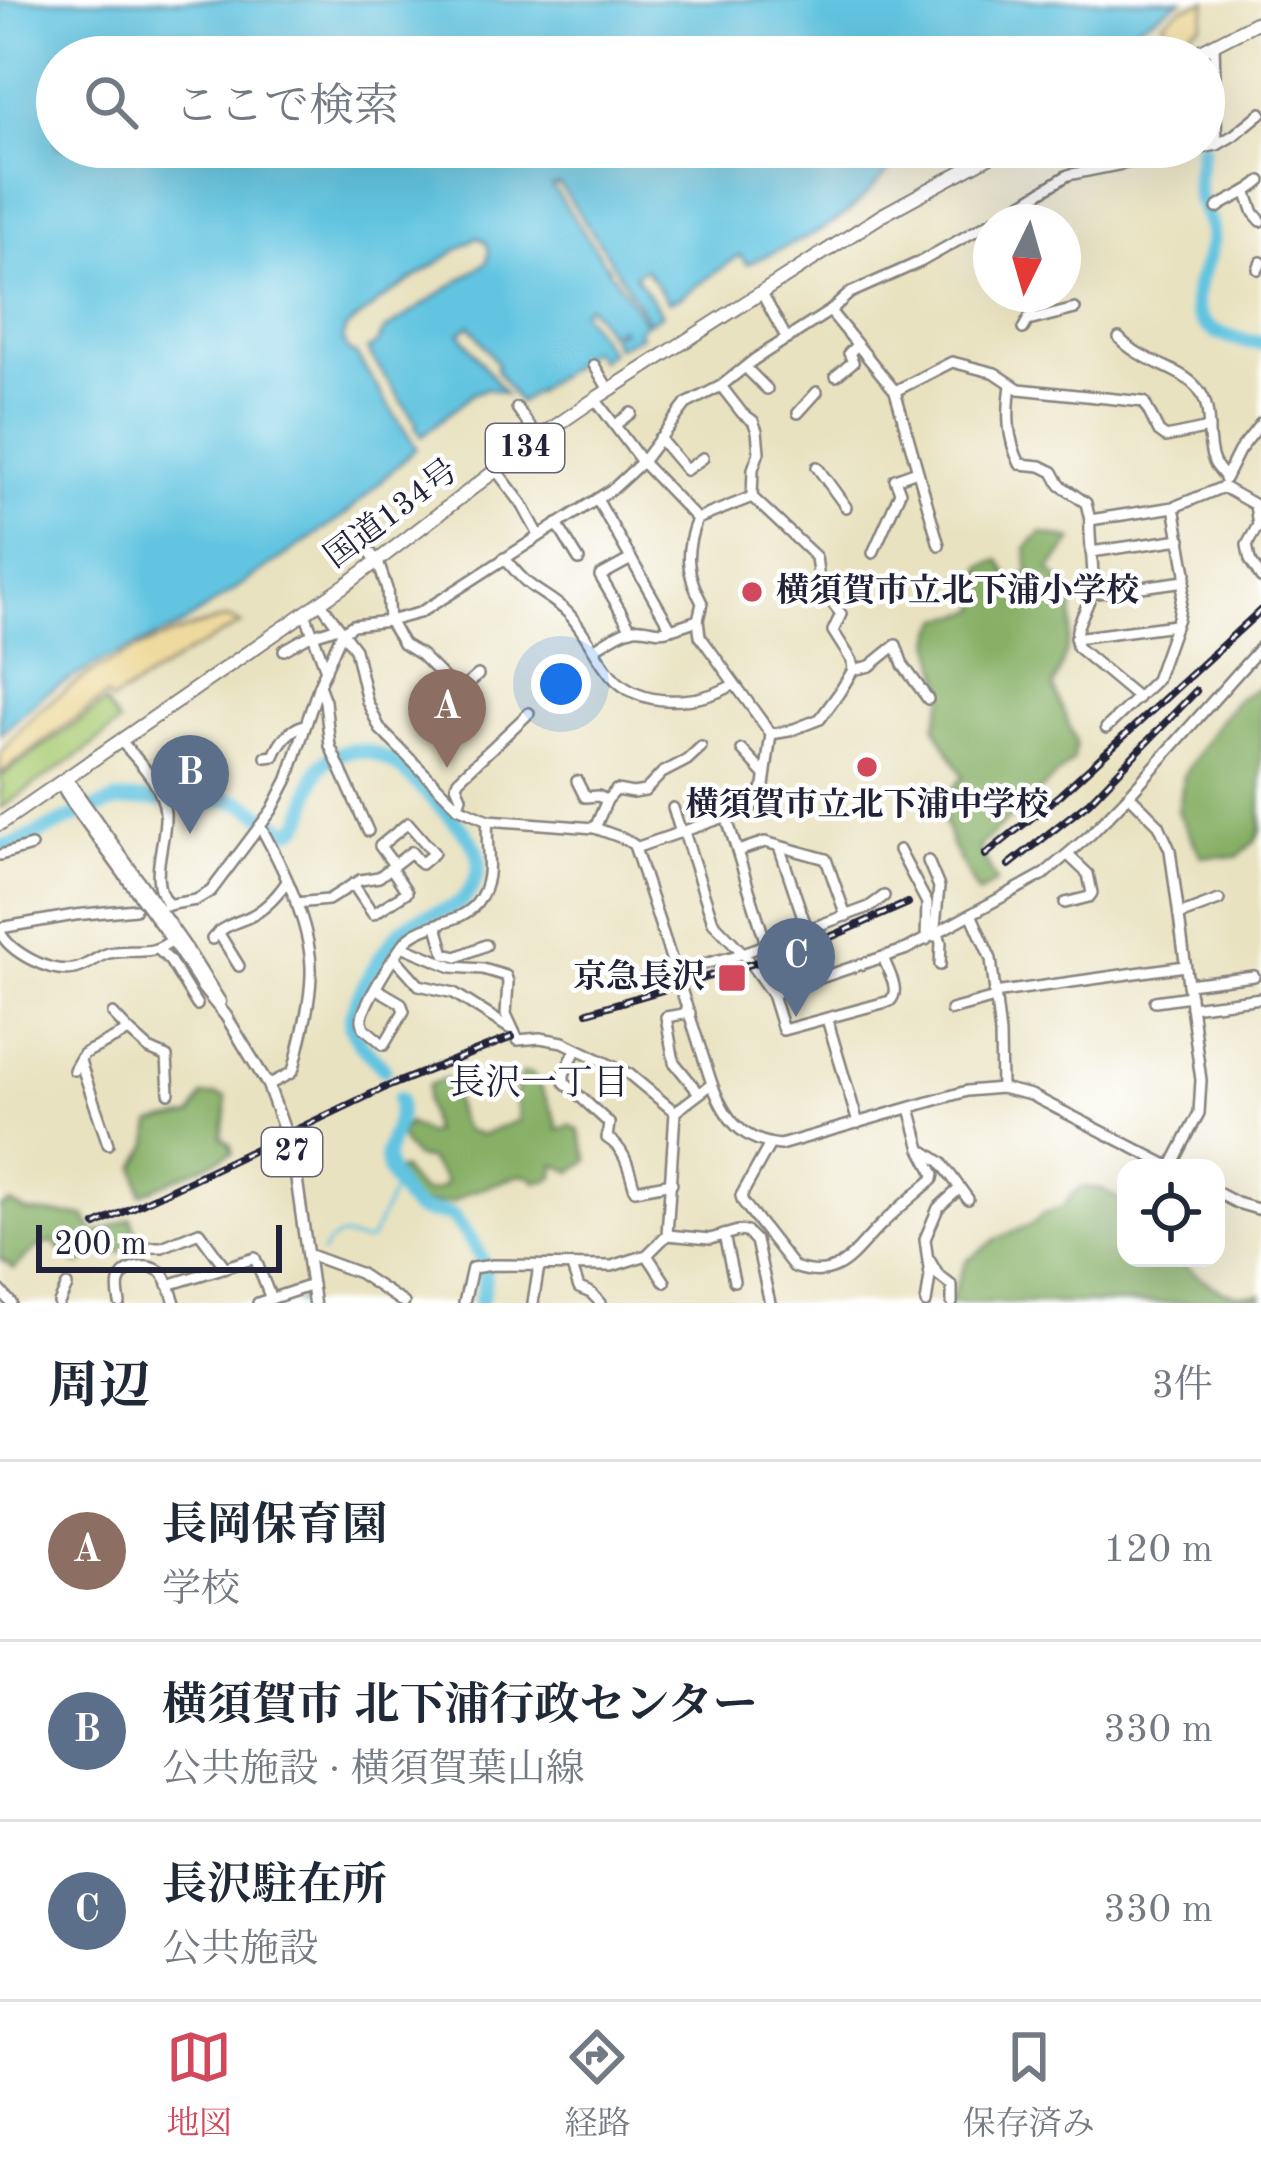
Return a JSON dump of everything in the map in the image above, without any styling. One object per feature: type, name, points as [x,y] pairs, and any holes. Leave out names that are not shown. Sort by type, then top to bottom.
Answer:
[{"type":"highway","points":[[1225,38],[1261,20]]},
{"type":"highway","name":"国道134号","points":[[0,824],[377,562],[595,399],[884,214],[968,168]]},
{"type":"main road","name":"27","points":[[64,781],[64,789],[175,938],[202,988],[226,1016],[268,1085],[289,1139],[314,1303]]},
{"type":"street","points":[[1225,140],[1261,113]]},
{"type":"street","points":[[1023,204],[1068,175],[1094,168]]},
{"type":"street","points":[[1048,169],[1058,182]]},
{"type":"street","points":[[1217,208],[1261,182]]},
{"type":"street","points":[[1247,194],[1261,221]]},
{"type":"street","points":[[284,650],[315,635],[419,613],[598,501],[642,462],[686,404],[721,386],[850,293],[973,234]]},
{"type":"street","points":[[761,292],[787,339]]},
{"type":"street","points":[[830,311],[895,391],[939,545]]},
{"type":"street","points":[[1032,312],[1026,325],[1066,312]]},
{"type":"street","points":[[1119,338],[1130,350],[1187,378],[1204,398],[1213,461],[1224,482],[1258,501],[1258,524],[1247,545],[1261,578]]},
{"type":"street","points":[[836,376],[853,362],[849,353],[857,345]]},
{"type":"street","points":[[895,391],[952,362],[995,374],[1019,389],[1144,402],[1159,432],[1166,436],[1209,428]]},
{"type":"street","points":[[594,365],[609,390]]},
{"type":"street","points":[[746,368],[767,389]]},
{"type":"street","points":[[721,386],[757,431],[752,497],[816,557],[820,587],[841,614],[833,631],[852,661],[853,670],[826,714],[810,724],[771,734]]},
{"type":"street","points":[[1011,386],[1006,421],[1016,459],[1053,472],[1060,485],[1086,503],[1090,595],[1076,629],[1077,647],[1138,698]]},
{"type":"street","points":[[798,412],[817,392]]},
{"type":"street","points":[[595,399],[642,462],[697,519]]},
{"type":"street","points":[[518,408],[538,438],[556,442]]},
{"type":"street","points":[[614,425],[631,413]]},
{"type":"street","points":[[1090,520],[1174,507],[1224,482],[1261,423]]},
{"type":"street","points":[[658,439],[686,470],[703,458]]},
{"type":"street","points":[[817,467],[846,507]]},
{"type":"street","points":[[496,470],[539,535]]},
{"type":"street","points":[[873,553],[900,492],[895,479],[917,471]]},
{"type":"street","points":[[697,519],[752,497]]},
{"type":"street","points":[[598,501],[671,629]]},
{"type":"street","points":[[1106,728],[1156,680],[1175,625],[1185,581],[1174,507]]},
{"type":"street","points":[[635,848],[751,808],[765,775],[771,734],[700,636],[702,603],[686,560],[697,519]]},
{"type":"street","points":[[557,524],[579,560]]},
{"type":"street","points":[[1091,552],[1180,539]]},
{"type":"street","points":[[362,540],[377,562],[387,589],[389,621],[403,644],[462,688],[478,675]]},
{"type":"street","points":[[504,558],[528,584],[571,616],[610,674],[626,688],[645,696],[699,699],[733,685]]},
{"type":"street","points":[[631,560],[600,576],[631,629]]},
{"type":"street","points":[[1090,595],[1185,581]]},
{"type":"street","points":[[320,602],[355,649],[367,701],[380,729],[458,807],[488,820],[595,828],[625,838],[635,848],[712,1084],[738,1130],[770,1144],[791,1143],[967,1091],[1001,1088],[1031,1095],[1155,1159]]},
{"type":"street","points":[[305,613],[326,670]]},
{"type":"street","points":[[595,648],[631,629],[657,633],[698,620]]},
{"type":"street","points":[[1075,638],[1175,625]]},
{"type":"street","points":[[121,741],[151,776],[165,813],[159,885],[163,898],[168,905],[196,900],[211,891],[272,810],[288,778],[340,630]]},
{"type":"street","points":[[853,670],[869,666],[896,645],[903,665],[928,700]]},
{"type":"street","points":[[772,994],[884,959],[1044,874],[1130,795],[1261,647]]},
{"type":"street","points":[[319,685],[330,746],[368,831]]},
{"type":"street","points":[[458,807],[458,780],[530,713]]},
{"type":"street","points":[[288,778],[270,756],[279,742],[304,725]]},
{"type":"street","points":[[595,828],[616,790],[645,791],[662,773],[701,747]]},
{"type":"street","points":[[742,750],[765,775]]},
{"type":"street","points":[[577,781],[585,797],[607,800]]},
{"type":"street","points":[[1130,795],[1165,834],[1201,1080],[1195,1124],[1177,1159]]},
{"type":"street","points":[[673,808],[712,922],[743,953],[772,994],[783,1030],[890,1001],[896,990],[884,959]]},
{"type":"street","points":[[727,819],[766,944]]},
{"type":"street","points":[[377,988],[404,1007],[384,1045],[368,1034],[362,1021],[377,988],[411,936],[466,914],[478,902],[490,872],[488,820]]},
{"type":"street","points":[[262,823],[296,903],[311,976],[294,1068],[268,1085]]},
{"type":"street","points":[[296,903],[328,900],[353,884],[360,880],[379,877],[392,866],[411,852],[421,864],[434,853],[408,823],[380,846],[392,866],[407,892],[373,914],[353,884]]},
{"type":"street","points":[[738,851],[765,842],[826,859],[846,916]]},
{"type":"street","points":[[779,845],[807,929]]},
{"type":"street","points":[[0,855],[31,846]]},
{"type":"street","points":[[899,850],[927,903],[933,937],[941,942],[940,965]]},
{"type":"street","points":[[1065,903],[1092,893],[1088,874],[1068,855]]},
{"type":"street","points":[[928,861],[939,887],[933,937]]},
{"type":"street","points":[[238,966],[215,935],[231,921],[262,909],[286,883]]},
{"type":"street","points":[[636,982],[743,953],[869,907],[884,896]]},
{"type":"street","points":[[1179,915],[1219,900]]},
{"type":"street","points":[[135,909],[0,930],[6,943],[59,969],[74,969],[108,953],[159,950],[175,938]]},
{"type":"street","points":[[972,916],[988,949],[1000,1034],[1001,1088]]},
{"type":"street","points":[[436,926],[445,954],[457,958],[486,946]]},
{"type":"street","points":[[402,946],[452,967],[506,976],[506,1014],[519,1040],[550,1039],[576,1050],[639,1081],[675,1112]]},
{"type":"street","points":[[159,950],[197,1005]]},
{"type":"street","points":[[395,958],[412,981],[454,993],[507,1028],[513,1027]]},
{"type":"street","points":[[952,1010],[994,995],[1185,966]]},
{"type":"street","points":[[1155,1001],[1190,996],[1254,976]]},
{"type":"street","points":[[1190,996],[1261,998]]},
{"type":"street","points":[[690,1013],[666,1017],[674,1062],[699,1093]]},
{"type":"street","points":[[113,1014],[149,1049],[167,1057],[169,1093]]},
{"type":"street","points":[[827,1019],[858,1123]]},
{"type":"street","points":[[108,1144],[77,1066],[82,1054],[129,1031]]},
{"type":"street","points":[[576,1050],[564,1082],[609,1123],[607,1138],[618,1144],[635,1190],[672,1183]]},
{"type":"street","points":[[464,1303],[472,1268],[612,1266],[647,1256],[667,1234],[675,1112],[712,1084]]},
{"type":"street","points":[[770,1144],[742,1202],[794,1267],[824,1271],[853,1258],[878,1226],[933,1179],[910,1108]]},
{"type":"street","points":[[921,1150],[941,1162],[968,1198]]},
{"type":"street","points":[[926,1303],[930,1276],[925,1239],[935,1212],[961,1188]]},
{"type":"street","points":[[1225,1197],[1261,1210]]},
{"type":"street","points":[[667,1234],[710,1239],[738,1231],[753,1236],[770,1303]]},
{"type":"street","points":[[153,1247],[199,1232],[225,1267]]},
{"type":"street","points":[[724,1235],[734,1281]]},
{"type":"street","points":[[307,1254],[359,1273],[404,1303]]},
{"type":"street","points":[[647,1256],[665,1282]]},
{"type":"street","points":[[927,1256],[938,1275],[952,1286],[952,1303]]},
{"type":"street","points":[[169,1285],[255,1258],[271,1299]]},
{"type":"street","points":[[120,1303],[119,1281],[125,1273],[148,1266],[158,1269],[175,1303]]},
{"type":"street","points":[[533,1303],[538,1267]]},
{"type":"street","points":[[572,1267],[579,1288],[601,1303]]},
{"type":"street","points":[[258,1303],[291,1297],[312,1285]]},
{"type":"street","points":[[59,1303],[67,1286]]},
{"type":"street","points":[[0,1290],[10,1303]]},
{"type":"green space","points":[[1041,533],[1073,540],[1050,570],[1072,602],[1069,640],[1053,687],[1076,742],[1073,760],[979,847],[996,882],[978,894],[952,846],[940,806],[963,776],[935,727],[945,694],[933,642],[942,619],[979,610],[982,566],[1000,560],[1011,581],[1029,573],[1026,548]]},
{"type":"green space","points":[[1261,686],[1261,830],[1237,857],[1201,856],[1178,812],[1184,775],[1238,699]]},
{"type":"green space","points":[[105,703],[119,724],[0,808],[0,777]]},
{"type":"green space","points":[[522,1073],[532,1074],[558,1130],[570,1125],[579,1131],[588,1160],[572,1172],[555,1164],[554,1176],[547,1181],[520,1175],[451,1203],[418,1204],[396,1171],[402,1169],[424,1192],[444,1186],[445,1180],[427,1159],[416,1158],[400,1135],[408,1123],[427,1134],[433,1132],[426,1102],[428,1085],[447,1078],[462,1125],[482,1135],[519,1120],[515,1094]]},
{"type":"green space","points":[[203,1096],[226,1097],[221,1137],[233,1153],[141,1194],[136,1168],[149,1144],[152,1123],[191,1116]]},
{"type":"green space","points":[[1083,1187],[1102,1189],[1117,1198],[1117,1267],[1186,1267],[1218,1288],[1261,1294],[1261,1303],[949,1303],[966,1261],[997,1239],[1063,1207]]},
{"type":"green space","points":[[11,1203],[27,1212],[85,1216],[95,1234],[131,1218],[141,1248],[97,1250],[78,1264],[53,1242],[36,1248],[14,1269],[0,1258],[0,1207]]},
{"type":"sand","points":[[1207,1],[1202,24],[1188,36],[1130,36],[1141,30],[1165,30],[1162,22],[1182,8]]},
{"type":"sand","points":[[227,618],[241,624],[111,702],[106,696],[0,774],[0,753],[39,711],[81,679],[152,643]]},
{"type":"water","points":[[0,0],[1182,0],[1121,36],[36,36],[36,168],[893,168],[839,218],[747,264],[740,255],[681,297],[668,302],[645,268],[635,275],[662,314],[649,322],[559,184],[552,186],[646,323],[638,330],[641,336],[616,347],[610,337],[620,327],[608,333],[588,305],[581,311],[610,352],[599,360],[591,350],[581,356],[584,361],[519,403],[470,325],[460,333],[505,394],[487,388],[472,394],[422,436],[367,350],[384,331],[487,262],[486,242],[477,237],[345,329],[348,351],[356,355],[416,448],[345,515],[179,627],[47,692],[0,734]]},
{"type":"waterway","points":[[1198,168],[1197,188],[1212,239],[1198,284],[1197,312],[1211,329],[1261,343]]},
{"type":"waterway","points":[[0,846],[14,845],[117,801],[228,799],[288,831],[304,817],[314,778],[332,757],[359,751],[388,760],[462,829],[479,863],[474,882],[461,901],[401,931],[363,988],[351,1026],[384,1069]]},
{"type":"waterway","points":[[399,1099],[387,1151],[389,1171],[412,1206],[453,1216],[469,1238],[483,1266],[480,1303]]},
{"type":"waterway","points":[[322,1253],[340,1236],[371,1239],[396,1185]]},
{"type":"waterway","points":[[298,1303],[299,1299]]},
{"type":"railway","points":[[985,855],[1060,795],[1261,610]]},
{"type":"railway","points":[[1009,865],[1089,802],[1196,691]]},
{"type":"railway","points":[[588,1012],[805,948],[908,903]]},
{"type":"railway","points":[[96,1225],[384,1088],[512,1037]]},
{"type":"place","name":"横須賀市立北下浦小学校","points":[[752,592]]},
{"type":"place","name":"横須賀市立北下浦中学校","points":[[867,767]]},
{"type":"place","name":"長岡保育園","points":[[447,768]]},
{"type":"place","name":"横須賀市 北下浦行政センター","points":[[190,834]]},
{"type":"place","name":"京急長沢","points":[[732,978]]},
{"type":"place","name":"長沢駐在所","points":[[796,1017]]},
{"type":"district","name":"長沢一丁目","points":[[539,1085]]}]
